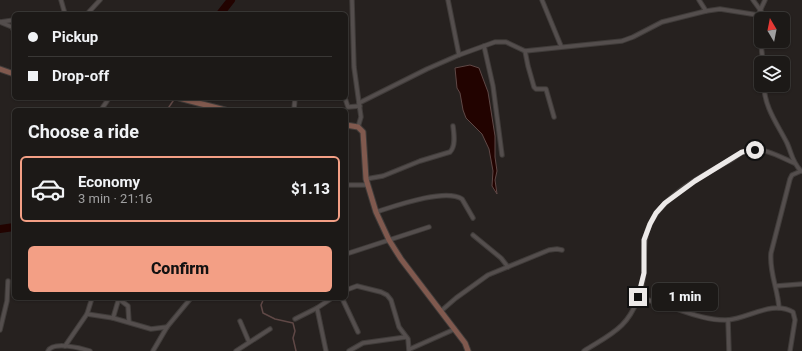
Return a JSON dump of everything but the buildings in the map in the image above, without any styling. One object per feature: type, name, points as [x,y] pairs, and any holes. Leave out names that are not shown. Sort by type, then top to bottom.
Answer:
[{"type":"street","points":[[61,0],[64,12]]},
{"type":"street","points":[[89,12],[100,0]]},
{"type":"street","points":[[352,0],[354,67],[361,117],[358,127]]},
{"type":"street","points":[[448,0],[459,55]]},
{"type":"street","points":[[542,0],[561,46]]},
{"type":"street","points":[[699,0],[706,11]]},
{"type":"street","points":[[753,0],[761,11]]},
{"type":"street","points":[[761,11],[765,0]]},
{"type":"street","points":[[346,100],[348,106],[359,104],[427,69],[459,55],[495,42],[506,42],[525,51],[561,46],[622,41],[662,22],[706,11],[720,9],[754,14]]},
{"type":"street","points":[[0,22],[12,20]]},
{"type":"street","points":[[0,22],[12,27]]},
{"type":"street","points":[[484,46],[494,92],[502,155]]},
{"type":"street","points":[[525,51],[534,87],[544,88],[547,91],[554,117]]},
{"type":"street","points":[[0,69],[12,73]]},
{"type":"street","points":[[766,92],[770,112],[787,144],[794,163],[801,171],[792,175],[790,179],[771,253],[770,263],[776,286],[779,308]]},
{"type":"street","points":[[188,100],[218,108]]},
{"type":"street","points":[[348,125],[358,127],[363,132],[367,182],[376,212],[389,240],[401,259],[465,343],[468,351]]},
{"type":"street","points":[[348,184],[367,182],[420,160],[450,152],[453,144],[454,126]]},
{"type":"street","points":[[584,351],[614,332],[622,325],[633,308],[638,297],[644,273],[644,240],[656,213],[665,203],[695,181],[747,150],[761,151],[777,155],[794,163]]},
{"type":"street","points":[[376,212],[408,202],[450,195],[462,199],[473,218]]},
{"type":"street","points":[[348,253],[429,226]]},
{"type":"street","points":[[473,235],[501,258],[508,267]]},
{"type":"street","points":[[441,312],[456,298],[488,275],[548,250],[562,250]]},
{"type":"street","points":[[0,330],[7,301],[8,281]]},
{"type":"street","points":[[776,286],[802,284]]},
{"type":"street","points":[[348,289],[357,286],[387,295],[391,300],[399,327],[408,339],[409,350],[454,329]]},
{"type":"street","points":[[638,297],[698,316],[728,320],[779,308],[789,310],[793,312],[795,316],[790,351]]},
{"type":"street","points":[[65,346],[87,314],[91,300]]},
{"type":"street","points":[[113,318],[118,300]]},
{"type":"street","points":[[121,300],[128,306],[129,322]]},
{"type":"street","points":[[153,351],[167,327],[189,300]]},
{"type":"street","points":[[295,319],[329,300]]},
{"type":"street","points":[[343,300],[358,332]]},
{"type":"street","points":[[317,308],[326,351]]},
{"type":"street","points":[[87,314],[113,318],[151,329],[167,327]]},
{"type":"street","points":[[240,320],[249,342]]},
{"type":"street","points":[[728,320],[729,351]]},
{"type":"street","points":[[236,351],[270,329]]},
{"type":"street","points":[[349,351],[363,343],[406,337]]},
{"type":"street","points":[[48,351],[51,347],[65,346],[90,351]]},
{"type":"shaded area","points":[[470,65],[479,68],[488,92],[495,136],[497,171],[495,180],[497,194],[492,186],[493,171],[489,149],[482,134],[466,118],[460,93],[457,88],[455,68]]},
{"type":"waterway","points":[[222,12],[231,0]]},
{"type":"waterway","points":[[168,108],[174,100]]},
{"type":"waterway","points":[[0,229],[12,227]]},
{"type":"waterway","points":[[263,300],[261,305],[263,313],[275,319],[293,323],[295,331],[293,338],[296,351]]},
{"type":"route","points":[[638,297],[644,273],[644,240],[656,213],[665,203],[717,167],[731,160],[742,152],[747,150],[755,150]]}]
